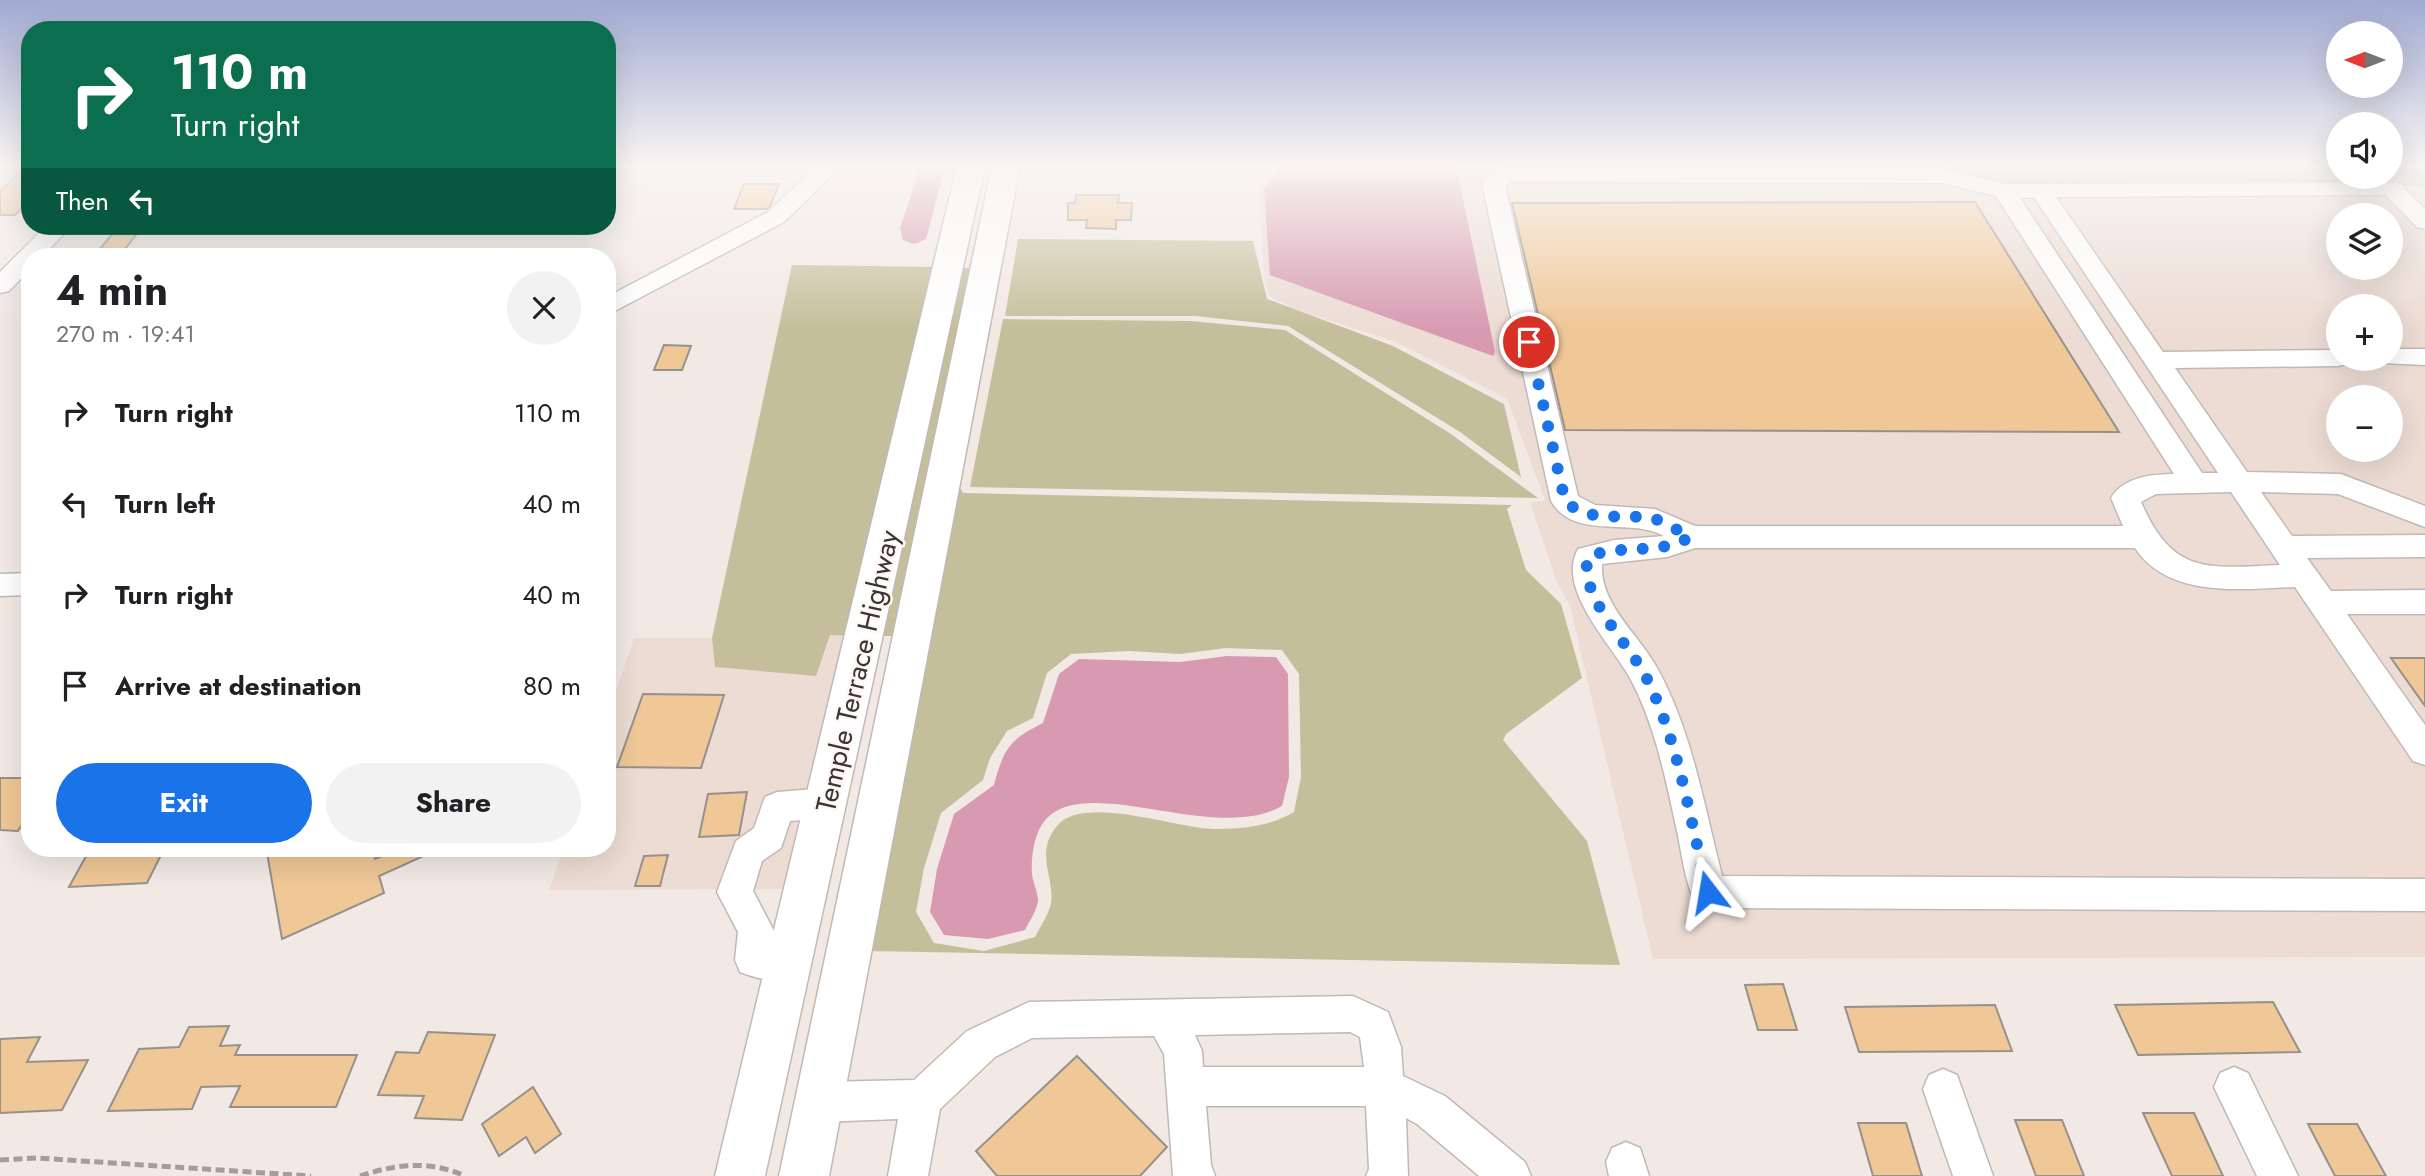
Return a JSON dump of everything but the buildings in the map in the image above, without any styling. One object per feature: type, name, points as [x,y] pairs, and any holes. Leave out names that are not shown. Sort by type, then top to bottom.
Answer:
[{"type":"main road","name":"Temple Terrace Highway","points":[[804,1176],[878,802],[968,262],[969,221]]},
{"type":"main road","name":"Temple Terrace Highway","points":[[740,1176],[828,803],[968,262],[984,221]]},
{"type":"main road","points":[[828,803],[878,802]]},
{"type":"street","points":[[616,302],[769,221]]},
{"type":"street","points":[[1501,221],[1565,501],[1576,511],[1591,517],[1652,518],[1690,537],[2142,537]]},
{"type":"street","points":[[2023,221],[2194,483]]},
{"type":"street","points":[[2061,221],[2425,751]]},
{"type":"street","points":[[37,248],[49,235]]},
{"type":"street","points":[[0,286],[21,264]]},
{"type":"street","points":[[2403,357],[2425,357]]},
{"type":"street","points":[[2156,360],[2326,358]]},
{"type":"street","points":[[2304,575],[2215,578],[2166,564],[2142,537],[2125,498],[2151,484],[2341,484],[2425,517]]},
{"type":"street","points":[[1690,537],[1677,546],[1603,551],[1588,557],[1585,568],[1591,587],[1610,624],[1644,673],[1664,717],[1708,892],[2425,895]]},
{"type":"street","points":[[2284,547],[2425,546]]},
{"type":"street","points":[[0,585],[21,584]]},
{"type":"street","points":[[2323,603],[2425,602]]},
{"type":"street","points":[[791,964],[753,960],[756,931],[735,892],[748,852],[769,837],[777,807],[828,803]]},
{"type":"street","points":[[908,1176],[922,1099],[981,1044],[1029,1020],[1353,1014],[1375,1025],[1382,1046],[1389,1175]]},
{"type":"street","points":[[1164,1017],[1183,1051],[1191,1170],[1195,1176]]},
{"type":"street","points":[[1185,1086],[1384,1087],[1431,1110],[1511,1176]]},
{"type":"street","points":[[2234,1087],[2278,1176]]},
{"type":"street","points":[[1943,1089],[1973,1176]]},
{"type":"street","points":[[819,1102],[922,1099]]},
{"type":"path","points":[[0,1160],[37,1158],[311,1176]]},
{"type":"path","points":[[360,1176],[389,1165],[437,1165],[465,1176]]},
{"type":"shaded area","points":[[902,221],[931,221],[926,239],[914,244],[903,240],[900,228]]},
{"type":"shaded area","points":[[1260,221],[2326,221],[2326,280],[2403,280],[2403,221],[2425,221],[2425,957],[1653,959],[1570,606],[1557,582],[1530,503],[1545,500],[1507,399],[1396,342],[1298,310],[1270,297],[1265,283]]},
{"type":"shaded area","points":[[1266,221],[1468,221],[1495,352],[1493,356],[1270,275]]},
{"type":"shaded area","points":[[1018,239],[1253,241],[1267,299],[1393,346],[1504,404],[1521,477],[1460,432],[1288,326],[1195,316],[1005,316]]},
{"type":"shaded area","points":[[998,259],[1003,259],[960,487],[963,493],[1512,505],[1507,509],[1526,570],[1561,604],[1582,678],[1506,734],[1503,740],[1587,841],[1620,965],[868,951]],"holes":[[[1226,648],[1282,650],[1299,674],[1301,777],[1294,812],[1266,824],[1227,829],[1201,828],[1109,813],[1088,813],[1070,817],[1057,826],[1047,846],[1051,903],[1035,937],[984,951],[934,943],[916,912],[924,868],[941,813],[983,780],[990,758],[1007,731],[1033,718],[1047,673],[1071,654],[1129,651],[1180,654]]]},
{"type":"shaded area","points":[[792,265],[938,267],[852,636],[830,635],[816,676],[715,667],[712,638]]},
{"type":"shaded area","points":[[958,268],[976,268],[898,636],[879,636]]},
{"type":"shaded area","points":[[1003,319],[1191,321],[1285,330],[1451,434],[1538,498],[970,487]]},
{"type":"shaded area","points":[[830,635],[852,636],[793,889],[549,890],[560,857],[616,857],[616,691],[634,638],[712,638],[715,667]]},
{"type":"shaded area","points":[[1227,656],[1276,657],[1288,674],[1289,777],[1282,806],[1255,816],[1224,818],[1123,805],[1093,803],[1067,806],[1047,818],[1036,837],[1032,874],[1038,901],[1025,930],[988,939],[944,935],[930,912],[937,869],[954,814],[994,785],[1001,762],[1010,746],[1022,735],[1043,723],[1059,674],[1079,659],[1180,662]]},
{"type":"route","points":[[1529,342],[1565,501],[1576,511],[1591,517],[1652,518],[1690,537],[1677,546],[1603,551],[1588,557],[1585,568],[1591,587],[1610,624],[1644,673],[1664,717],[1708,892]]}]
